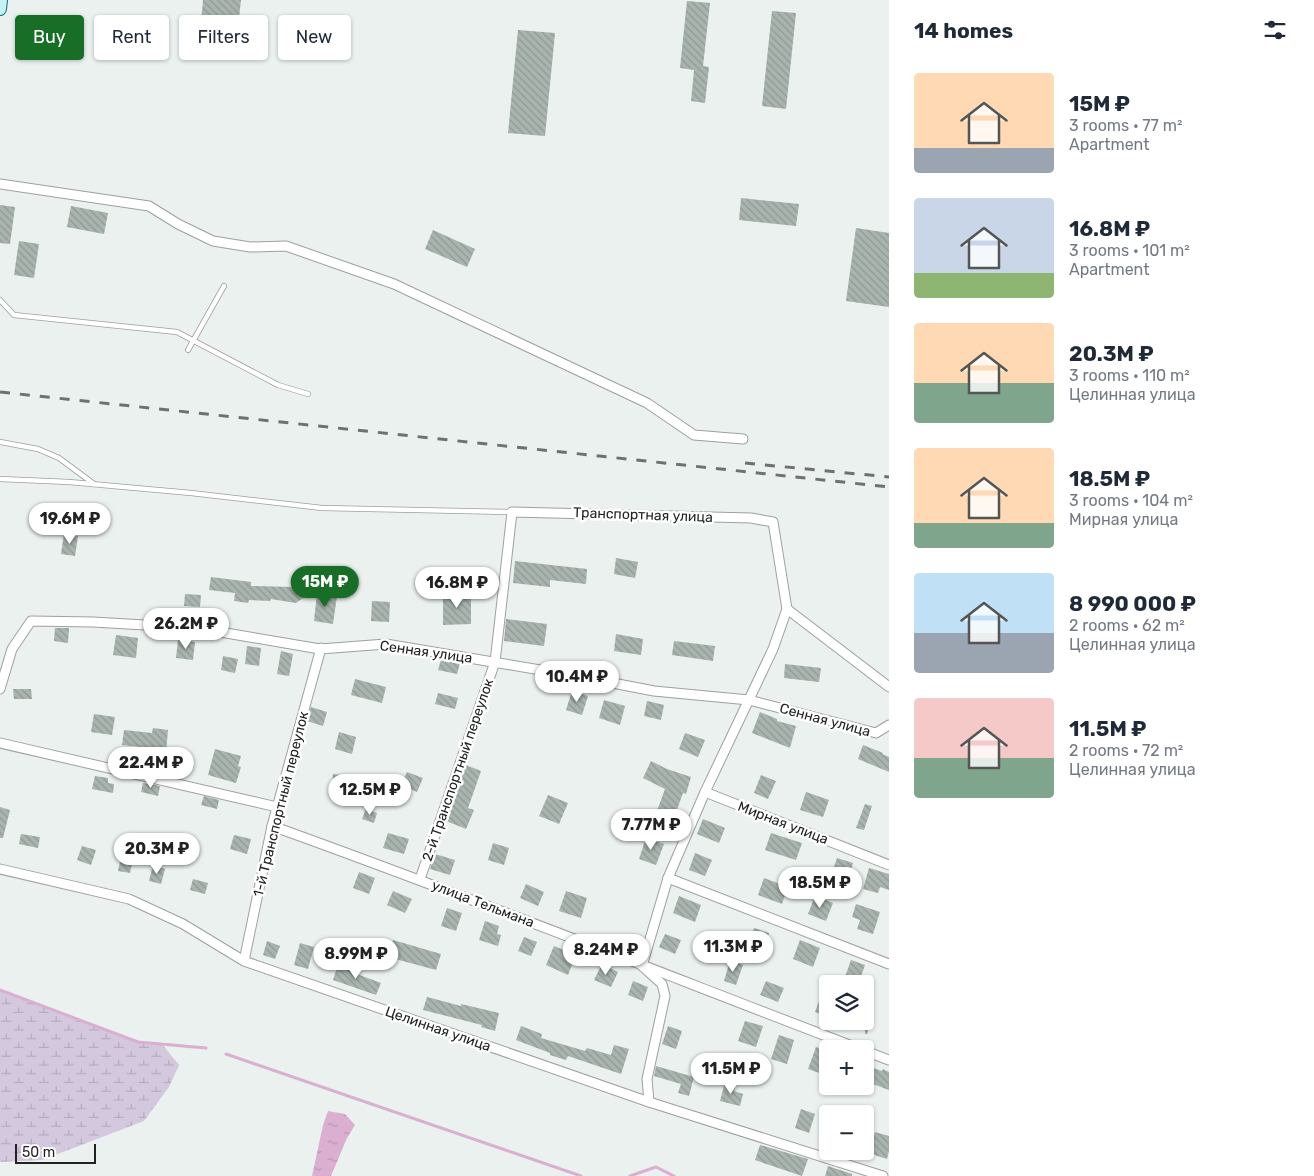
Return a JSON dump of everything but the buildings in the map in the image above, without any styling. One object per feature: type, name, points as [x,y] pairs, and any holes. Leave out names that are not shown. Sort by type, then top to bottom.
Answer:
[{"type":"main road","points":[[0,9],[1,0]]},
{"type":"street","points":[[0,184],[149,206],[178,224],[213,241],[250,247],[286,246],[394,284],[647,403],[694,436],[743,439]]},
{"type":"street","name":"Транспортная улица","points":[[512,512],[751,518],[773,522],[786,609]]},
{"type":"street","name":"2-й Транспортный переулок","points":[[420,879],[495,662],[512,512]]},
{"type":"street","points":[[649,1102],[647,1079],[665,996],[662,984],[642,966],[668,878],[705,792],[773,648],[786,609],[889,687]]},
{"type":"street","name":"Сенная улица","points":[[0,689],[12,649],[31,621],[93,622],[197,628],[320,648],[386,644],[654,691],[749,700],[876,733],[889,725]]},
{"type":"street","name":"1-й Транспортный переулок","points":[[244,961],[272,826],[320,648]]},
{"type":"street","points":[[0,743],[278,807]]},
{"type":"street","name":"Мирная улица","points":[[705,792],[889,864]]},
{"type":"street","name":"улица Тельмана","points":[[272,826],[420,879],[836,1040]]},
{"type":"street","name":"Целинная улица","points":[[0,869],[129,899],[183,924],[244,961],[649,1102],[884,1176]]},
{"type":"street","points":[[668,878],[889,964]]},
{"type":"street","points":[[874,1054],[889,1060]]},
{"type":"lane","points":[[188,350],[224,286]]},
{"type":"lane","points":[[0,300],[14,315],[177,332],[278,385],[308,394]]},
{"type":"lane","points":[[0,442],[38,449],[59,458],[95,485]]},
{"type":"lane","points":[[0,479],[191,493],[322,508],[512,512]]},
{"type":"green space","points":[[0,990],[138,1042],[162,1044],[179,1065],[169,1087],[144,1121],[42,1160],[0,1162]]},
{"type":"water","points":[[328,1111],[345,1114],[355,1125],[347,1138],[331,1176],[312,1176],[323,1125]]},
{"type":"waterway","points":[[0,990],[138,1042],[206,1048]]},
{"type":"waterway","points":[[226,1054],[581,1176]]},
{"type":"waterway","points":[[630,1176],[656,1167],[674,1176]]},
{"type":"railway","points":[[0,392],[889,487]]},
{"type":"railway","points":[[745,463],[889,477]]}]
